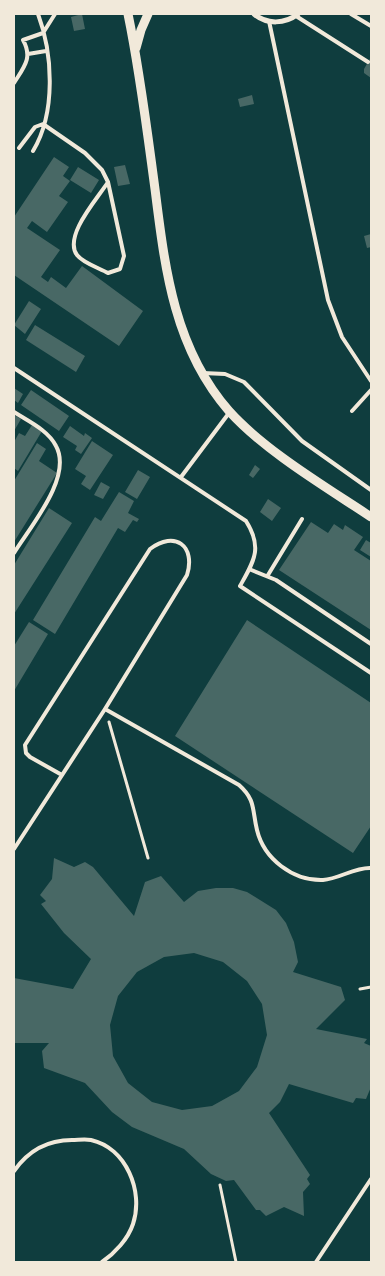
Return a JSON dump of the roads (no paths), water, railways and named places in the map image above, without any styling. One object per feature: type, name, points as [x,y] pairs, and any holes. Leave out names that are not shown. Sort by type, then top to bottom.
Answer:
[{"type":"street","points":[[128,14],[135,50],[166,274],[180,327],[201,372],[230,412],[283,456],[371,517]]},
{"type":"street","points":[[135,50],[148,14]]},
{"type":"street","points":[[254,14],[269,21],[288,20],[297,15]]},
{"type":"lane","points":[[33,151],[43,133],[49,73],[38,14]]},
{"type":"lane","points":[[14,82],[25,66],[28,54],[23,40],[43,33],[55,14]]},
{"type":"lane","points":[[351,14],[371,26]]},
{"type":"lane","points":[[297,15],[368,62]]},
{"type":"lane","points":[[269,21],[328,300],[347,346],[371,381]]},
{"type":"lane","points":[[28,54],[46,51]]},
{"type":"lane","points":[[19,148],[35,127],[43,124]]},
{"type":"lane","points":[[43,124],[95,161],[108,182],[124,256],[120,269],[108,273],[78,257],[73,243],[76,229],[108,182]]},
{"type":"lane","points":[[14,368],[246,521],[254,534],[256,549],[249,569],[240,586],[371,673]]},
{"type":"lane","points":[[201,372],[225,374],[244,382],[302,441],[371,490]]},
{"type":"lane","points":[[352,411],[371,390]]},
{"type":"lane","points":[[14,412],[48,435],[56,445],[60,457],[61,471],[50,494],[14,553]]},
{"type":"lane","points":[[181,477],[230,412]]},
{"type":"lane","points":[[268,576],[302,519]]},
{"type":"lane","points":[[14,850],[105,709],[187,575],[191,562],[189,555],[186,548],[175,540],[161,541],[150,549],[25,745],[26,753],[30,757],[62,775]]},
{"type":"lane","points":[[249,569],[268,576],[371,644]]},
{"type":"lane","points":[[105,709],[239,785],[248,793],[253,803],[257,830],[262,844],[281,867],[294,874],[323,880],[360,869],[371,868]]},
{"type":"lane","points":[[14,1171],[23,1158],[44,1144],[66,1140],[90,1140],[106,1146],[116,1154],[131,1174],[135,1190],[133,1224],[122,1244],[102,1262]]},
{"type":"lane","points":[[316,1262],[371,1178]]}]
